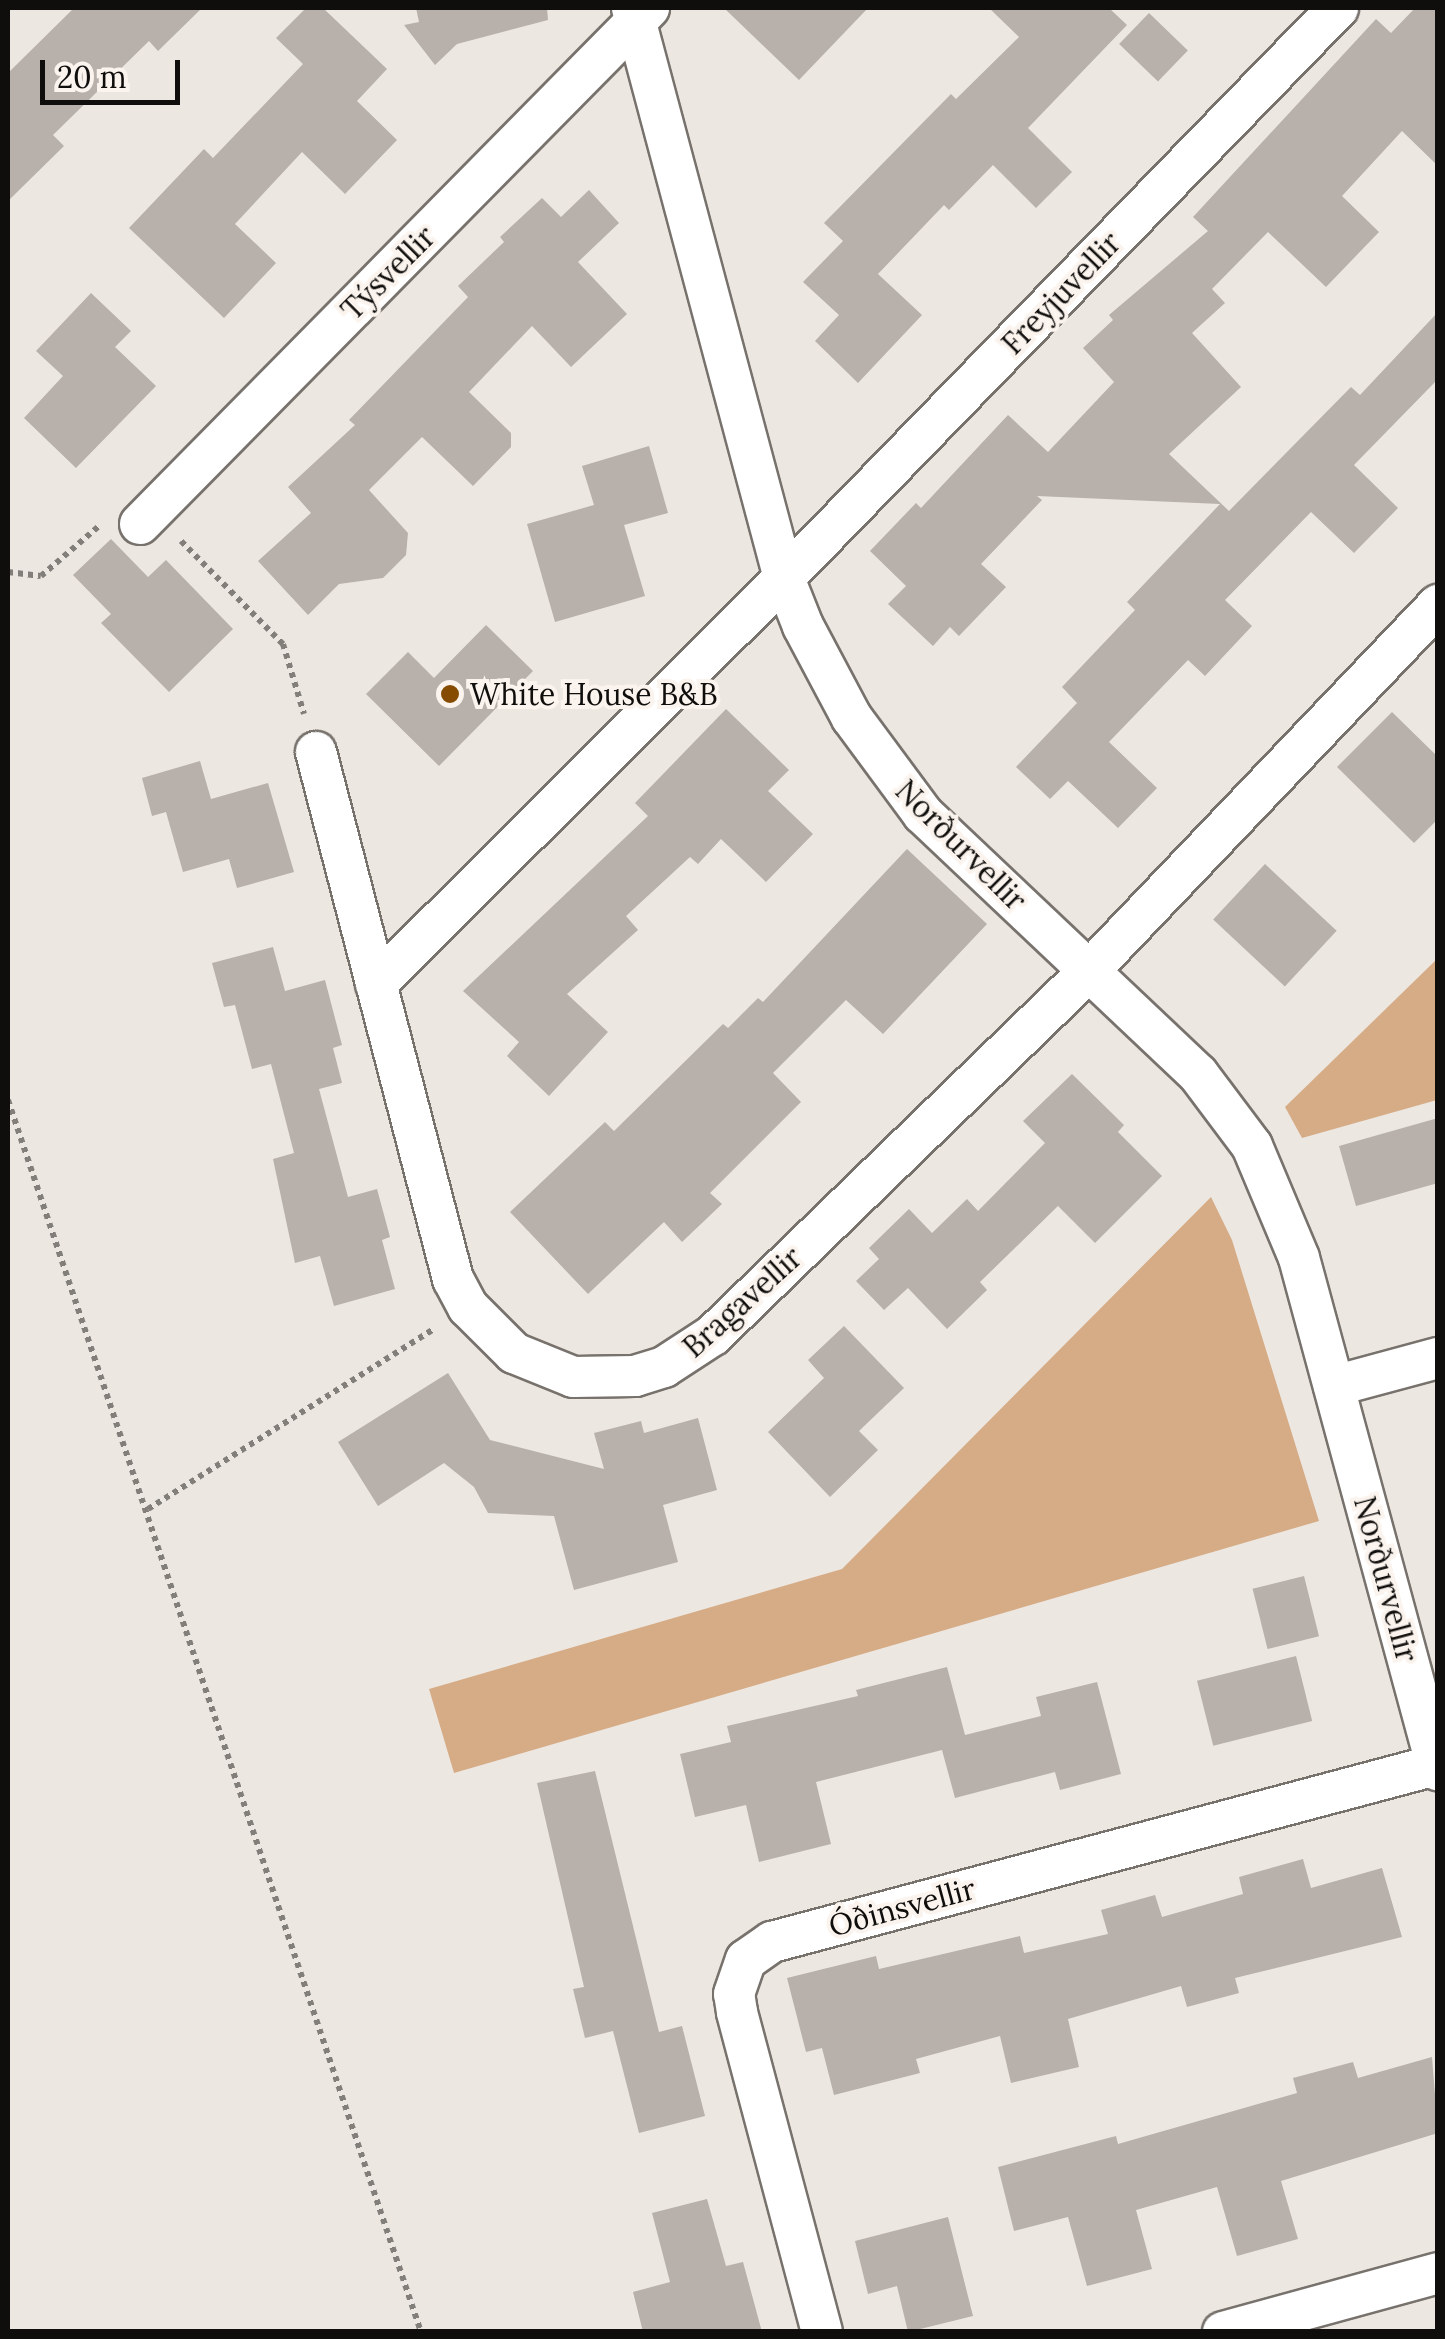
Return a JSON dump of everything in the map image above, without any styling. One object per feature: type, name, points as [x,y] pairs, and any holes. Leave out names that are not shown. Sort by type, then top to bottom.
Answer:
[{"type":"street","name":"Freyjuvellir","points":[[784,578],[1338,8]]},
{"type":"street","name":"Norðurvellir","points":[[639,12],[784,578],[826,672],[886,767],[923,814],[1198,1074],[1252,1146],[1287,1218],[1437,1768]]},
{"type":"street","name":"Týsvellir","points":[[146,518],[639,12]]},
{"type":"street","points":[[376,984],[784,578]]},
{"type":"street","points":[[1089,971],[1438,605]]},
{"type":"street","name":"Bragavellir","points":[[316,752],[448,1263],[468,1307],[514,1352],[542,1368],[606,1379],[664,1368],[713,1335],[1089,971]]},
{"type":"street","points":[[1334,1386],[1438,1358]]},
{"type":"street","name":"Óðinsvellir","points":[[822,2332],[737,2012],[734,1994],[746,1960],[772,1942],[1437,1768]]},
{"type":"street","points":[[1223,2332],[1438,2273]]},
{"type":"path","points":[[8,572],[41,576],[114,514],[146,518],[282,644],[316,752]]},
{"type":"path","points":[[8,1100],[422,2332]]},
{"type":"path","points":[[148,1509],[468,1307]]},
{"type":"shaded area","points":[[1437,959],[1437,1100],[1302,1138],[1285,1107]]},
{"type":"shaded area","points":[[1211,1197],[1232,1240],[1319,1521],[454,1773],[429,1689],[842,1569]]},
{"type":"building","points":[[74,8],[202,8],[158,51],[149,41],[53,135],[64,146],[8,201],[8,73]]},
{"type":"building","points":[[306,8],[323,8],[387,69],[357,101],[397,140],[345,194],[302,152],[235,224],[276,263],[224,318],[129,228],[204,149],[213,158],[303,64],[276,38]]},
{"type":"building","points":[[416,8],[547,8],[548,20],[457,44],[435,65],[404,25],[419,22]]},
{"type":"building","points":[[724,8],[868,8],[799,80]]},
{"type":"building","points":[[989,8],[1109,8],[1127,25],[1028,128],[1072,172],[1036,208],[993,165],[949,210],[944,205],[878,274],[922,315],[858,383],[815,341],[839,315],[803,282],[843,241],[824,223],[951,94],[956,99],[1019,37]]},
{"type":"building","points":[[1415,8],[1438,8],[1438,166],[1402,131],[1342,196],[1379,232],[1326,287],[1268,232],[1212,289],[1225,303],[1192,333],[1241,387],[1169,454],[1229,511],[1351,387],[1360,395],[1438,312],[1438,379],[1354,465],[1398,508],[1354,553],[1311,512],[1225,600],[1252,626],[1205,676],[1188,660],[1109,742],[1157,788],[1118,828],[1068,781],[1050,799],[1016,767],[1077,703],[1062,687],[1135,610],[1127,602],[1220,504],[1037,496],[1042,500],[981,564],[1006,587],[959,636],[950,627],[933,646],[888,604],[906,586],[870,551],[916,503],[921,508],[1008,415],[1048,452],[1114,382],[1083,348],[1113,320],[1109,315],[1208,231],[1193,217],[1376,19],[1391,33]]},
{"type":"building","points":[[1149,13],[1188,51],[1158,81],[1119,44]]},
{"type":"building","points":[[589,190],[619,223],[578,262],[627,314],[571,367],[532,326],[469,392],[511,433],[511,447],[473,486],[422,437],[369,490],[408,533],[406,555],[383,578],[339,584],[308,615],[258,561],[311,513],[288,487],[355,425],[349,420],[468,297],[458,286],[504,242],[500,237],[542,198],[561,217]]},
{"type":"building","points":[[91,293],[131,331],[115,347],[156,386],[76,468],[24,418],[63,376],[36,351]]},
{"type":"building","points":[[649,446],[668,513],[624,525],[645,596],[555,622],[527,524],[594,505],[582,466]]},
{"type":"building","points":[[111,539],[148,577],[166,560],[233,629],[169,692],[101,623],[111,614],[73,575]]},
{"type":"building","points":[[486,625],[533,671],[439,766],[366,694],[408,652],[434,678]]},
{"type":"building","points":[[726,709],[789,770],[768,791],[813,834],[766,882],[721,839],[698,864],[690,857],[626,916],[638,930],[567,994],[608,1032],[549,1096],[507,1056],[519,1042],[463,991],[648,816],[635,803]]},
{"type":"building","points":[[1392,712],[1438,757],[1438,819],[1414,843],[1337,767]]},
{"type":"building","points":[[200,761],[211,799],[268,783],[294,872],[237,888],[229,859],[183,872],[166,812],[152,816],[142,778]]},
{"type":"building","points":[[907,849],[987,924],[883,1034],[846,1000],[773,1073],[801,1102],[710,1193],[722,1204],[682,1242],[664,1222],[588,1294],[510,1212],[605,1122],[614,1131],[723,1024],[728,1028],[758,998],[763,1002]]},
{"type":"building","points":[[1265,864],[1337,931],[1285,986],[1213,920]]},
{"type":"building","points":[[273,947],[285,991],[325,980],[342,1045],[333,1048],[342,1083],[319,1089],[348,1197],[377,1189],[390,1237],[382,1240],[395,1289],[334,1306],[320,1256],[295,1263],[273,1159],[294,1153],[271,1064],[252,1069],[235,1005],[224,1007],[212,963]]},
{"type":"building","points":[[1072,1074],[1124,1125],[1118,1132],[1162,1176],[1095,1243],[1058,1206],[980,1282],[987,1290],[947,1329],[908,1288],[884,1310],[856,1281],[879,1259],[869,1248],[909,1209],[932,1233],[967,1199],[978,1211],[1045,1143],[1023,1121]]},
{"type":"building","points":[[1438,1118],[1438,1183],[1356,1206],[1339,1146]]},
{"type":"building","points":[[844,1326],[904,1388],[859,1431],[878,1450],[830,1497],[768,1432],[824,1378],[808,1360]]},
{"type":"building","points":[[448,1373],[490,1440],[604,1469],[594,1433],[641,1421],[644,1433],[698,1418],[717,1490],[663,1505],[678,1562],[574,1590],[554,1516],[488,1513],[474,1487],[444,1463],[378,1506],[338,1442]]},
{"type":"building","points":[[1304,1576],[1319,1636],[1268,1649],[1253,1589]]},
{"type":"building","points":[[1296,1656],[1312,1721],[1213,1746],[1197,1681]]},
{"type":"building","points":[[947,1667],[965,1735],[1041,1716],[1036,1697],[1097,1682],[1121,1774],[1060,1790],[1055,1772],[955,1798],[942,1750],[816,1782],[831,1844],[759,1862],[746,1805],[695,1817],[680,1754],[731,1742],[727,1726],[858,1696],[856,1690]]},
{"type":"building","points":[[595,1771],[659,2032],[682,2026],[705,2116],[639,2133],[613,2031],[585,2038],[573,1989],[584,1987],[537,1783]]},
{"type":"building","points":[[1303,1859],[1311,1888],[1382,1868],[1402,1937],[1235,1978],[1239,1993],[1187,2007],[1181,1986],[1068,2019],[1079,2067],[1011,2083],[1000,2036],[916,2059],[920,2073],[834,2095],[822,2048],[806,2052],[787,1978],[876,1956],[879,1969],[1020,1936],[1024,1953],[1108,1934],[1101,1910],[1155,1895],[1162,1917],[1243,1894],[1239,1877]]},
{"type":"building","points":[[1432,2057],[1438,2133],[1281,2181],[1298,2239],[1237,2256],[1217,2187],[1136,2210],[1152,2269],[1087,2286],[1068,2217],[1014,2231],[998,2167],[1116,2136],[1118,2144],[1297,2093],[1293,2078],[1353,2062],[1358,2078]]},
{"type":"building","points":[[707,2199],[726,2266],[743,2262],[762,2332],[643,2332],[633,2292],[670,2282],[652,2213]]},
{"type":"building","points":[[948,2217],[973,2316],[908,2332],[897,2286],[868,2294],[855,2241]]},
{"type":"place","name":"White House B&B","points":[[450,694]]}]
